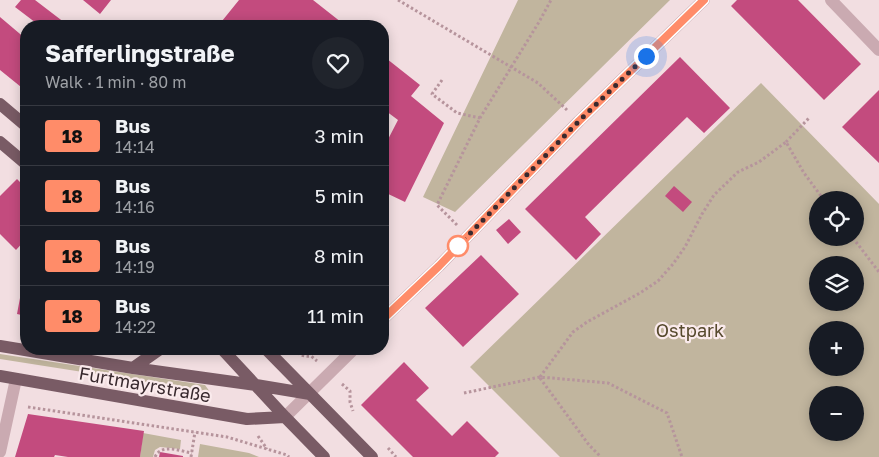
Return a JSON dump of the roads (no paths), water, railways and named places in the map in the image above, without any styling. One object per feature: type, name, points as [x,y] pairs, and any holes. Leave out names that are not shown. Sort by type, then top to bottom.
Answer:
[{"type":"main road","points":[[0,104],[20,121]]},
{"type":"main road","points":[[0,142],[20,159]]},
{"type":"main road","name":"Furtmayrstraße","points":[[0,346],[20,349]]},
{"type":"main road","name":"Furtmayrstraße","points":[[54,355],[133,368],[256,384],[310,394]]},
{"type":"main road","points":[[133,368],[151,355]]},
{"type":"main road","points":[[228,355],[324,457]]},
{"type":"main road","points":[[272,355],[372,457]]},
{"type":"main road","name":"Furtmayrstraße","points":[[0,376],[247,419],[285,417]]},
{"type":"street","points":[[389,313],[579,121],[704,0]]},
{"type":"street","points":[[831,0],[879,50]]},
{"type":"street","points":[[285,417],[348,355]]},
{"type":"street","points":[[0,452],[16,379]]},
{"type":"park label","name":"Ostpark","points":[[690,330]]}]
